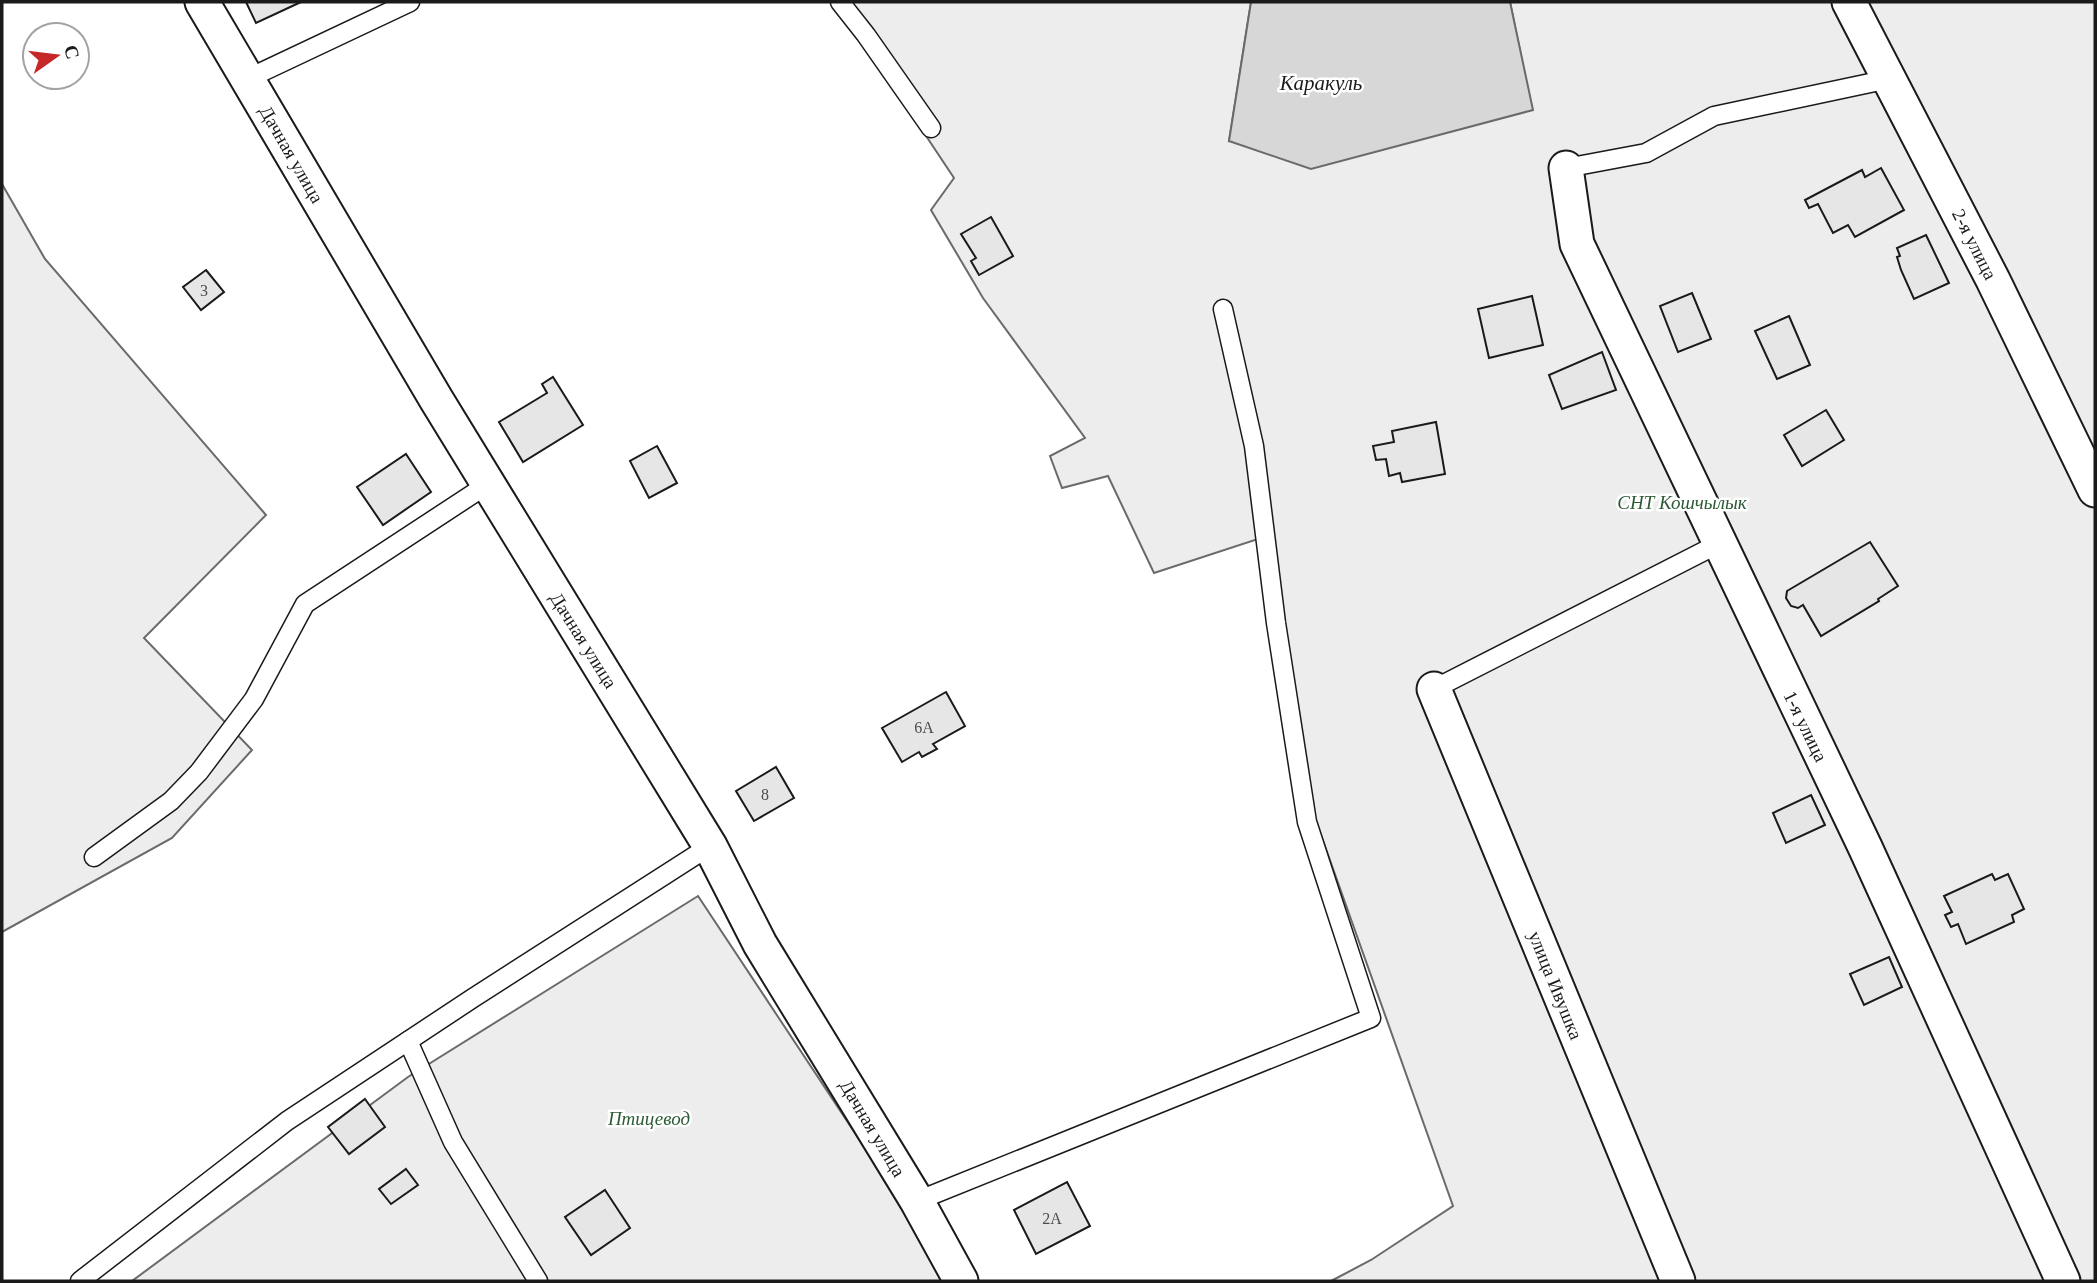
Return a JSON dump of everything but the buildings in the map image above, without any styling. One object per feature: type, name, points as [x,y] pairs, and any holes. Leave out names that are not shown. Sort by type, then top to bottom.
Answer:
[{"type":"street","name":"Дачная улица","points":[[202,2],[488,484],[710,846],[760,944],[917,1201],[961,1281]]},
{"type":"street","name":"2-я улица","points":[[1849,2],[1993,280],[2095,489]]},
{"type":"street","name":"1-я улица","points":[[1566,167],[1577,244],[1865,847],[2063,1281]]},
{"type":"street","name":"улица Ивушка","points":[[1434,689],[1678,1281]]},
{"type":"lane","points":[[247,79],[410,2]]},
{"type":"lane","points":[[840,2],[931,128]]},
{"type":"lane","points":[[1566,167],[1646,153],[1714,116],[1889,79]]},
{"type":"lane","points":[[917,1201],[1371,1018],[1307,822],[1276,623],[1254,446],[1223,309]]},
{"type":"lane","points":[[94,857],[171,801],[199,772],[254,699],[305,604],[488,484]]},
{"type":"lane","points":[[1434,689],[1718,544]]},
{"type":"lane","points":[[80,1281],[287,1121],[710,846]]},
{"type":"lane","points":[[408,1041],[453,1142],[538,1281]]},
{"type":"shaded area","name":"СНТ Кошчылык","points":[[837,2],[1251,2],[1229,141],[1532,110],[1510,2],[2095,2],[2095,1281],[1331,1281],[1371,1260],[1453,1206],[1305,790],[1270,535],[1154,573],[1108,476],[1062,488],[1050,456],[1085,438],[983,298],[931,210],[954,178]]},
{"type":"shaded area","points":[[2,184],[45,259],[266,515],[144,638],[252,750],[172,838],[2,932]]},
{"type":"shaded area","name":"Птицевод","points":[[698,896],[953,1281],[132,1281],[408,1077]]},
{"type":"water","name":"Каракуль","points":[[1251,2],[1510,2],[1533,110],[1311,169],[1229,141]]}]
